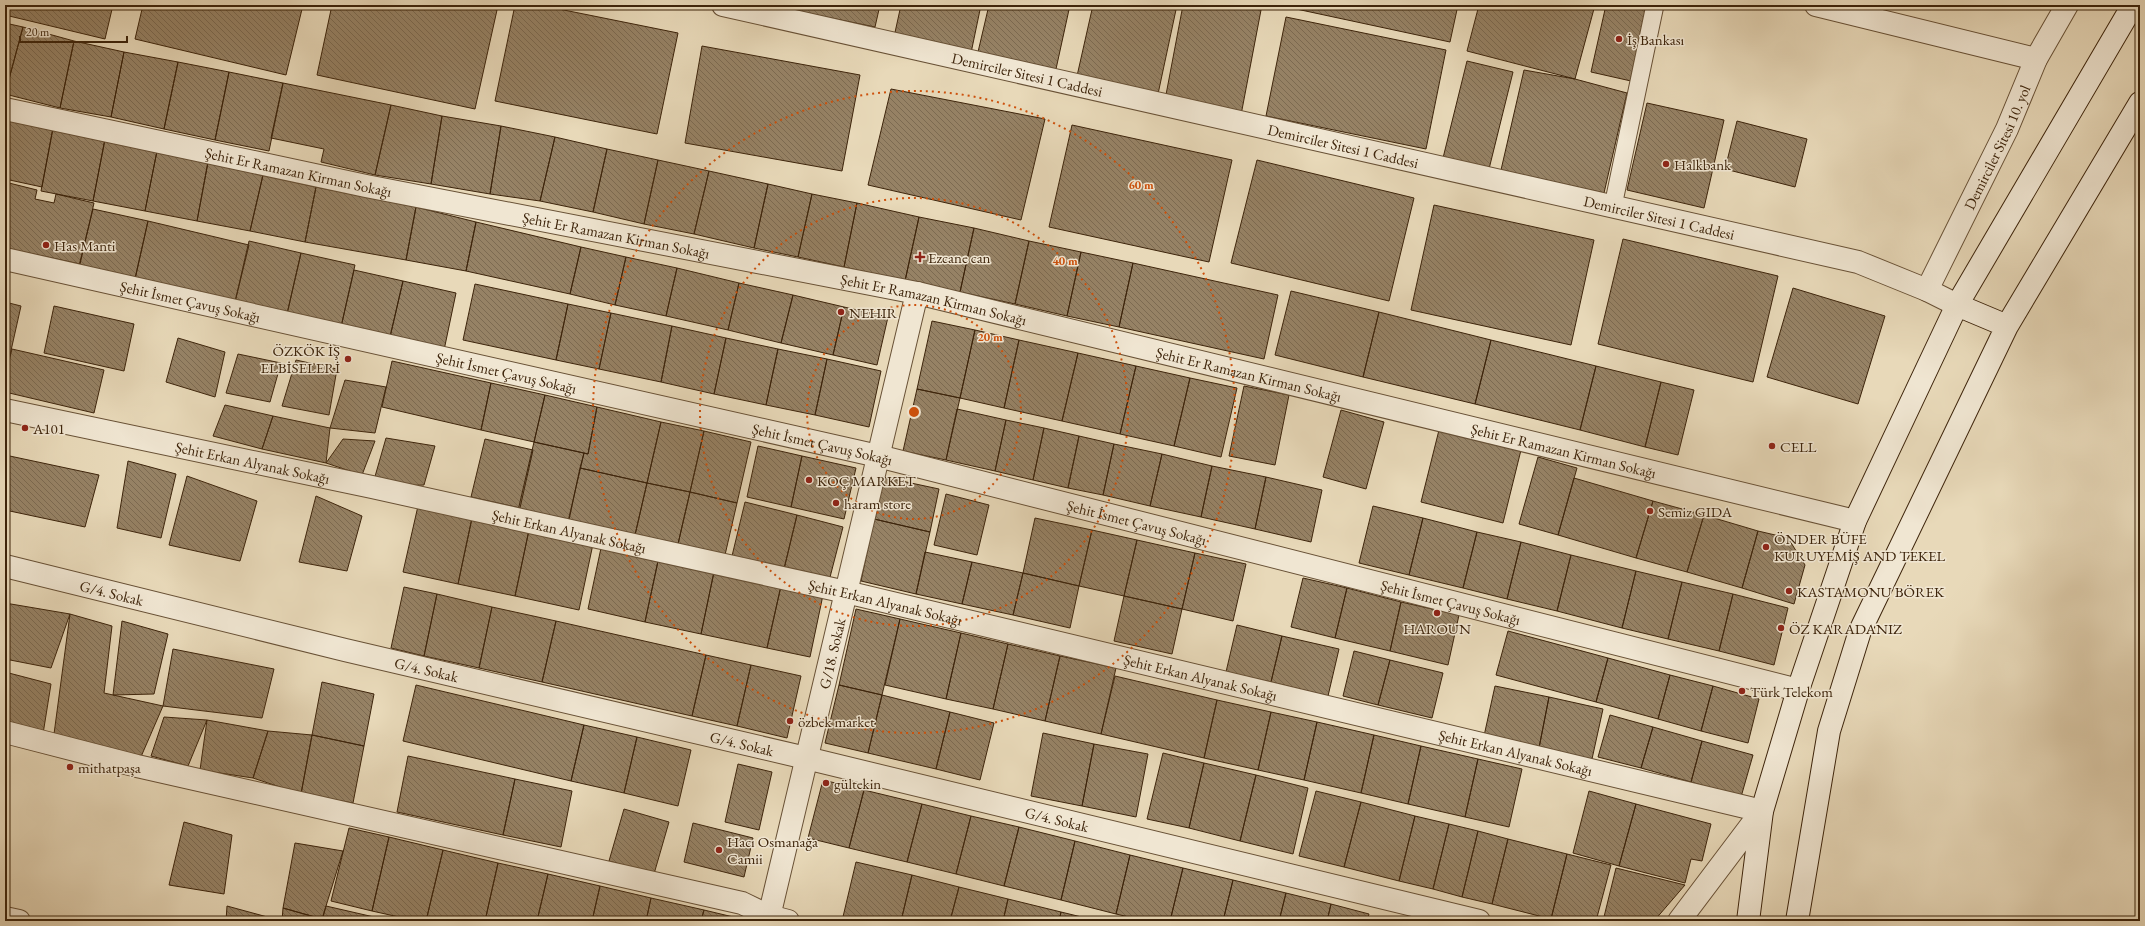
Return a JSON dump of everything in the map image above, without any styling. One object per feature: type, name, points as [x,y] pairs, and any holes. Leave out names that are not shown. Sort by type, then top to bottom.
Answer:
[{"type":"street","name":"Demirciler Sitesi 1 Caddesi","points":[[723,5],[1858,262],[2007,326]]},
{"type":"street","points":[[1816,5],[2036,59]]},
{"type":"street","name":"Demirciler Sitesi 10. yol","points":[[1926,290],[2007,129],[2036,59],[2067,5]]},
{"type":"street","points":[[1748,921],[1762,811],[1798,690],[1855,521],[1957,305],[2133,5]]},
{"type":"street","points":[[1797,921],[1829,730],[1860,631],[2007,326],[2140,103]]},
{"type":"street","name":"Şehit Er Ramazan Kirman Sokağı","points":[[5,109],[366,186],[917,293],[1855,521]]},
{"type":"street","name":"Şehit İsmet Çavuş Sokağı","points":[[5,259],[878,456],[1798,690]]},
{"type":"street","name":"G/18. Sokak","points":[[775,919],[806,758],[917,293]]},
{"type":"street","name":"Şehit Erkan Alyanak Sokağı","points":[[5,410],[372,487],[846,592],[1762,811]]},
{"type":"street","name":"G/4. Sokak","points":[[5,566],[345,650],[806,758],[1479,921]]},
{"type":"street","points":[[5,732],[137,766],[742,903],[775,919]]},
{"type":"street","points":[[1679,921],[1762,811]]},
{"type":"street","points":[[5,918],[19,921]]},
{"type":"lane","points":[[1613,206],[1655,5]]},
{"type":"building","points":[[5,5],[113,5],[105,39],[5,15]]},
{"type":"building","points":[[143,5],[303,5],[286,75],[135,39]]},
{"type":"building","points":[[332,5],[474,5],[497,10],[475,109],[317,75]]},
{"type":"building","points":[[515,5],[539,5],[678,33],[657,134],[495,101]]},
{"type":"building","points":[[767,5],[880,5],[875,27]]},
{"type":"building","points":[[901,5],[981,5],[971,53],[894,37]]},
{"type":"building","points":[[989,5],[1070,5],[1056,69],[978,52]]},
{"type":"building","points":[[1093,5],[1177,5],[1158,94],[1077,76]]},
{"type":"building","points":[[1183,5],[1233,5],[1261,10],[1241,115],[1165,100]]},
{"type":"building","points":[[1288,5],[1458,5],[1450,42],[1287,7]]},
{"type":"building","points":[[1479,5],[1595,5],[1575,79],[1467,51]]},
{"type":"building","name":"İş Bankası","points":[[1606,5],[1647,5],[1631,81],[1591,72]]},
{"type":"building","points":[[1286,17],[1446,50],[1426,149],[1266,116]]},
{"type":"building","points":[[5,23],[23,27],[5,94]]},
{"type":"building","points":[[23,27],[74,41],[60,108],[5,94]]},
{"type":"building","points":[[74,41],[124,52],[111,117],[60,108]]},
{"type":"building","points":[[702,46],[860,75],[842,171],[685,143]]},
{"type":"building","points":[[124,52],[178,62],[164,129],[111,117]]},
{"type":"building","points":[[1467,61],[1513,72],[1489,169],[1443,158]]},
{"type":"building","points":[[178,62],[229,72],[215,140],[164,129]]},
{"type":"building","points":[[1524,70],[1575,79],[1627,93],[1604,193],[1501,170]]},
{"type":"building","points":[[229,72],[283,83],[269,151],[215,140]]},
{"type":"building","points":[[283,83],[391,105],[375,175],[321,162],[324,149],[271,138]]},
{"type":"building","points":[[891,89],[1045,119],[1021,220],[868,185]]},
{"type":"building","points":[[1647,103],[1724,120],[1704,208],[1627,190]]},
{"type":"building","points":[[391,105],[442,116],[431,184],[375,175]]},
{"type":"building","points":[[442,116],[501,126],[490,194],[431,184]]},
{"type":"building","points":[[5,119],[53,128],[42,187],[5,179]]},
{"type":"building","points":[[1737,121],[1807,139],[1795,187],[1725,169]]},
{"type":"building","points":[[1072,125],[1232,160],[1209,262],[1049,227]]},
{"type":"building","points":[[501,126],[555,137],[540,201],[490,194]]},
{"type":"building","points":[[53,128],[105,139],[93,201],[41,191]]},
{"type":"building","points":[[555,137],[607,149],[593,212],[540,201]]},
{"type":"building","points":[[105,139],[157,151],[145,211],[93,201]]},
{"type":"building","points":[[607,149],[658,160],[644,224],[593,212]]},
{"type":"building","points":[[157,151],[208,162],[197,221],[145,211]]},
{"type":"building","points":[[658,160],[709,171],[694,234],[644,224]]},
{"type":"building","points":[[1257,160],[1414,198],[1389,301],[1231,263]]},
{"type":"building","points":[[208,162],[263,175],[250,231],[197,221]]},
{"type":"building","points":[[709,171],[768,184],[754,248],[694,234]]},
{"type":"building","points":[[263,175],[316,187],[305,242],[250,231]]},
{"type":"building","points":[[5,182],[37,190],[35,199],[54,203],[56,194],[94,203],[80,264],[5,248]]},
{"type":"building","points":[[768,184],[812,194],[798,257],[754,248]]},
{"type":"building","points":[[316,187],[416,207],[406,260],[305,242]]},
{"type":"building","points":[[812,194],[857,203],[844,267],[798,257]]},
{"type":"building","points":[[857,203],[919,217],[905,281],[844,267]]},
{"type":"building","points":[[1434,205],[1594,240],[1571,345],[1411,310]]},
{"type":"building","points":[[416,207],[476,222],[466,271],[406,260]]},
{"type":"building","points":[[93,209],[148,221],[135,279],[79,266]]},
{"type":"building","points":[[919,217],[974,228],[960,292],[905,281]]},
{"type":"building","points":[[148,221],[249,245],[235,302],[135,279]]},
{"type":"building","points":[[476,222],[581,247],[570,294],[466,271]]},
{"type":"building","points":[[974,228],[1029,241],[1015,304],[960,292]]},
{"type":"building","points":[[1623,239],[1778,276],[1753,382],[1598,344]]},
{"type":"building","points":[[249,241],[301,253],[287,314],[235,302]]},
{"type":"building","points":[[1029,241],[1081,252],[1067,316],[1015,304]]},
{"type":"building","points":[[581,247],[626,257],[615,305],[570,294]]},
{"type":"building","points":[[1081,252],[1133,263],[1119,327],[1067,316]]},
{"type":"building","points":[[301,253],[355,265],[341,327],[287,314]]},
{"type":"building","points":[[626,257],[677,268],[666,316],[615,305]]},
{"type":"building","points":[[1133,263],[1278,295],[1264,359],[1119,327]]},
{"type":"building","points":[[677,268],[739,283],[728,330],[666,316]]},
{"type":"building","points":[[354,270],[403,281],[390,337],[341,327]]},
{"type":"building","points":[[403,281],[456,293],[443,355],[390,337]]},
{"type":"building","points":[[739,283],[793,295],[781,343],[728,330]]},
{"type":"building","points":[[475,284],[568,304],[556,360],[463,340]]},
{"type":"building","points":[[1793,288],[1885,316],[1858,404],[1767,377]]},
{"type":"building","points":[[1291,291],[1379,312],[1363,377],[1275,355]]},
{"type":"building","points":[[793,295],[844,307],[833,355],[781,343]]},
{"type":"building","points":[[5,302],[21,306],[8,364],[5,364]]},
{"type":"building","points":[[568,304],[611,313],[599,369],[556,360]]},
{"type":"building","points":[[54,306],[134,324],[124,371],[44,353]]},
{"type":"building","points":[[844,307],[888,317],[877,365],[833,355]]},
{"type":"building","points":[[1379,312],[1491,340],[1475,404],[1363,377]]},
{"type":"building","points":[[611,313],[672,326],[661,382],[599,369]]},
{"type":"building","points":[[932,321],[975,330],[960,398],[917,389]]},
{"type":"building","points":[[672,326],[726,338],[714,394],[661,382]]},
{"type":"building","points":[[975,330],[1019,340],[1004,408],[960,398]]},
{"type":"building","points":[[178,338],[225,352],[215,397],[166,382]]},
{"type":"building","points":[[726,338],[778,349],[766,405],[714,394]]},
{"type":"building","points":[[1019,340],[1078,353],[1062,421],[1004,408]]},
{"type":"building","points":[[1491,340],[1596,366],[1580,430],[1475,404]]},
{"type":"building","points":[[12,349],[104,370],[94,413],[5,392],[5,377]]},
{"type":"building","points":[[778,349],[827,359],[815,415],[766,405]]},
{"type":"building","points":[[1078,353],[1136,366],[1120,434],[1062,421]]},
{"type":"building","points":[[238,354],[281,363],[270,402],[226,393]]},
{"type":"building","points":[[827,359],[881,371],[869,427],[815,415]]},
{"type":"building","points":[[296,360],[337,369],[329,415],[282,406]]},
{"type":"building","points":[[392,361],[491,383],[481,430],[382,407]]},
{"type":"building","points":[[1136,366],[1190,378],[1174,446],[1120,434]]},
{"type":"building","points":[[1596,366],[1661,382],[1645,447],[1580,430]]},
{"type":"building","points":[[1190,378],[1237,388],[1221,457],[1174,446]]},
{"type":"building","points":[[345,380],[386,387],[375,433],[330,428]]},
{"type":"building","points":[[1661,382],[1694,390],[1678,455],[1645,447]]},
{"type":"building","points":[[491,383],[545,395],[534,442],[481,430]]},
{"type":"building","points":[[1244,386],[1289,395],[1275,465],[1229,456]]},
{"type":"building","points":[[917,389],[960,398],[946,460],[903,451]]},
{"type":"building","points":[[545,395],[597,407],[588,454],[534,442]]},
{"type":"building","points":[[225,405],[273,416],[262,449],[213,436]]},
{"type":"building","points":[[597,407],[661,422],[647,483],[580,468],[584,453],[588,454]]},
{"type":"building","points":[[957,409],[1006,420],[995,471],[946,460]]},
{"type":"building","points":[[1341,410],[1384,422],[1366,489],[1323,477]]},
{"type":"building","points":[[273,416],[330,428],[326,463],[262,449]]},
{"type":"building","points":[[1006,420],[1044,428],[1033,480],[995,471]]},
{"type":"building","points":[[661,422],[704,431],[690,492],[647,483]]},
{"type":"building","points":[[1044,428],[1079,436],[1068,488],[1033,480]]},
{"type":"building","points":[[1439,430],[1521,450],[1503,523],[1421,502]]},
{"type":"building","points":[[704,431],[751,442],[737,503],[690,492]]},
{"type":"building","points":[[1079,436],[1114,444],[1103,495],[1068,488]]},
{"type":"building","points":[[386,438],[435,446],[424,485],[372,487]]},
{"type":"building","points":[[343,439],[375,441],[362,475],[326,463]]},
{"type":"building","points":[[485,439],[533,450],[520,508],[471,497]]},
{"type":"building","points":[[534,442],[584,453],[567,526],[517,515]]},
{"type":"building","points":[[1114,444],[1162,454],[1150,506],[1103,495]]},
{"type":"building","points":[[758,446],[802,456],[791,507],[747,497]]},
{"type":"building","points":[[1162,454],[1212,466],[1201,517],[1150,506]]},
{"type":"building","points":[[5,455],[99,475],[85,527],[5,510]]},
{"type":"building","points":[[802,456],[856,468],[844,519],[791,507]]},
{"type":"building","points":[[1538,457],[1577,468],[1558,535],[1519,524]]},
{"type":"building","points":[[128,461],[176,474],[161,538],[117,528]]},
{"type":"building","points":[[1212,466],[1266,477],[1255,529],[1201,517]]},
{"type":"building","points":[[580,468],[647,483],[635,535],[569,520]]},
{"type":"building","points":[[187,476],[257,501],[240,561],[169,545]]},
{"type":"building","points":[[883,477],[939,489],[930,532],[874,519]]},
{"type":"building","points":[[1266,477],[1322,490],[1311,542],[1255,529]]},
{"type":"building","points":[[1574,478],[1653,501],[1636,558],[1558,535]]},
{"type":"building","points":[[647,483],[690,492],[678,544],[635,535]]},
{"type":"building","points":[[690,492],[737,503],[725,555],[678,544]]},
{"type":"building","points":[[946,494],[989,505],[977,555],[934,545]]},
{"type":"building","points":[[316,496],[362,516],[347,571],[299,562]]},
{"type":"building","points":[[1653,501],[1704,515],[1687,572],[1636,558]]},
{"type":"building","points":[[745,502],[797,515],[784,569],[732,556]]},
{"type":"building","points":[[418,506],[472,518],[458,584],[403,572]]},
{"type":"building","points":[[1373,506],[1423,518],[1409,575],[1359,563]]},
{"type":"building","points":[[797,515],[843,527],[829,581],[784,569]]},
{"type":"building","points":[[1704,515],[1758,531],[1742,588],[1687,572]]},
{"type":"building","points":[[472,518],[529,530],[515,596],[458,584]]},
{"type":"building","points":[[1035,518],[1092,530],[1079,586],[1023,573]]},
{"type":"building","points":[[1423,518],[1477,532],[1463,588],[1409,575]]},
{"type":"building","points":[[874,519],[930,532],[916,594],[861,581]]},
{"type":"building","points":[[529,530],[593,544],[579,610],[515,596]]},
{"type":"building","points":[[1092,530],[1137,540],[1124,596],[1079,586]]},
{"type":"building","points":[[1758,531],[1788,538],[1805,565],[1794,604],[1742,588]]},
{"type":"building","points":[[1477,532],[1521,542],[1507,599],[1463,588]]},
{"type":"building","points":[[1137,540],[1195,553],[1182,609],[1124,596]]},
{"type":"building","points":[[1521,542],[1571,555],[1557,611],[1507,599]]},
{"type":"building","points":[[601,548],[658,561],[645,622],[588,609]]},
{"type":"building","points":[[925,552],[972,562],[962,604],[916,594]]},
{"type":"building","points":[[1195,553],[1246,564],[1233,621],[1182,609]]},
{"type":"building","points":[[1571,555],[1636,571],[1622,628],[1557,611]]},
{"type":"building","points":[[658,561],[714,572],[701,634],[645,622]]},
{"type":"building","points":[[972,562],[1023,573],[1013,615],[962,604]]},
{"type":"building","points":[[1636,571],[1682,582],[1668,639],[1622,628]]},
{"type":"building","points":[[714,572],[781,586],[767,648],[701,634]]},
{"type":"building","points":[[1023,573],[1079,586],[1070,628],[1013,615]]},
{"type":"building","points":[[1303,578],[1347,588],[1335,638],[1291,627]]},
{"type":"building","points":[[1682,582],[1733,594],[1719,651],[1668,639]]},
{"type":"building","points":[[781,586],[823,595],[810,657],[767,648]]},
{"type":"building","points":[[404,587],[437,594],[424,656],[391,648]]},
{"type":"building","points":[[1347,588],[1401,602],[1390,651],[1335,638]]},
{"type":"building","points":[[437,594],[492,607],[479,668],[424,656]]},
{"type":"building","points":[[1733,594],[1788,608],[1774,665],[1719,651]]},
{"type":"building","points":[[1124,596],[1182,609],[1172,654],[1114,641]]},
{"type":"building","points":[[1401,602],[1459,615],[1448,665],[1390,651]]},
{"type":"building","points":[[5,603],[70,614],[51,668],[5,659]]},
{"type":"building","points":[[492,607],[556,621],[542,682],[479,668]]},
{"type":"building","points":[[856,609],[900,619],[882,695],[839,685]]},
{"type":"building","points":[[70,614],[112,626],[104,693],[163,706],[137,766],[54,734]]},
{"type":"building","points":[[900,619],[961,633],[946,699],[885,685]]},
{"type":"building","points":[[122,621],[168,634],[154,694],[113,695]]},
{"type":"building","points":[[556,621],[706,655],[692,716],[542,682]]},
{"type":"building","points":[[1237,625],[1282,636],[1271,682],[1226,672]]},
{"type":"building","points":[[1508,631],[1608,658],[1596,702],[1496,675]]},
{"type":"building","points":[[961,633],[1008,644],[993,709],[946,699]]},
{"type":"building","points":[[1282,636],[1339,649],[1328,696],[1271,682]]},
{"type":"building","points":[[1008,644],[1060,656],[1045,721],[993,709]]},
{"type":"building","points":[[173,649],[274,669],[262,718],[163,706]]},
{"type":"building","points":[[1354,651],[1390,660],[1378,705],[1343,696]]},
{"type":"building","points":[[706,655],[751,665],[737,726],[692,716]]},
{"type":"building","points":[[1060,656],[1116,668],[1101,734],[1045,721]]},
{"type":"building","points":[[1608,658],[1670,675],[1658,719],[1596,702]]},
{"type":"building","points":[[1390,660],[1443,673],[1432,718],[1378,705]]},
{"type":"building","points":[[751,665],[801,676],[787,738],[737,726]]},
{"type":"building","points":[[5,672],[51,684],[43,734],[5,726]]},
{"type":"building","points":[[1670,675],[1713,686],[1701,731],[1658,719]]},
{"type":"building","points":[[1115,676],[1217,700],[1204,758],[1101,734]]},
{"type":"building","points":[[322,682],[374,694],[364,746],[312,735]]},
{"type":"building","points":[[416,685],[584,725],[571,781],[403,741]]},
{"type":"building","points":[[839,685],[882,695],[868,753],[825,743]]},
{"type":"building","points":[[1495,686],[1549,697],[1539,748],[1484,736]]},
{"type":"building","points":[[1713,686],[1759,699],[1748,743],[1701,731]]},
{"type":"building","points":[[882,695],[950,712],[936,769],[868,753]]},
{"type":"building","points":[[1549,697],[1603,709],[1592,759],[1539,748]]},
{"type":"building","points":[[1217,700],[1271,712],[1258,770],[1204,758]]},
{"type":"building","points":[[950,712],[994,723],[980,780],[936,769]]},
{"type":"building","points":[[1271,712],[1317,722],[1304,780],[1258,770]]},
{"type":"building","points":[[1610,715],[1653,727],[1641,768],[1598,757]]},
{"type":"building","points":[[164,717],[207,720],[188,766],[151,756]]},
{"type":"building","points":[[207,720],[268,731],[253,778],[200,770]]},
{"type":"building","points":[[1317,722],[1374,735],[1361,793],[1304,780]]},
{"type":"building","points":[[584,725],[637,737],[624,793],[571,781]]},
{"type":"building","points":[[1653,727],[1702,741],[1691,782],[1641,768]]},
{"type":"building","points":[[268,731],[312,735],[301,794],[253,778]]},
{"type":"building","points":[[1043,733],[1094,744],[1082,806],[1031,796]]},
{"type":"building","points":[[312,735],[364,746],[353,803],[301,794]]},
{"type":"building","points":[[1374,735],[1421,746],[1408,804],[1361,793]]},
{"type":"building","points":[[637,737],[691,750],[678,806],[624,793]]},
{"type":"building","points":[[1702,741],[1753,755],[1741,797],[1691,782]]},
{"type":"building","points":[[1094,744],[1148,754],[1136,817],[1082,806]]},
{"type":"building","points":[[1421,746],[1478,759],[1465,817],[1408,804]]},
{"type":"building","points":[[1163,753],[1204,763],[1189,828],[1147,819]]},
{"type":"building","points":[[408,756],[515,779],[503,835],[397,812]]},
{"type":"building","points":[[1478,759],[1522,769],[1509,827],[1465,817]]},
{"type":"building","points":[[1204,763],[1256,775],[1240,841],[1189,828]]},
{"type":"building","points":[[738,764],[772,772],[759,830],[725,822]]},
{"type":"building","points":[[1256,775],[1308,788],[1293,854],[1240,841]]},
{"type":"building","points":[[515,779],[572,791],[561,847],[503,835]]},
{"type":"building","points":[[823,780],[864,790],[849,848],[808,838]]},
{"type":"building","points":[[864,790],[922,804],[907,862],[849,848]]},
{"type":"building","points":[[1316,791],[1361,802],[1344,867],[1299,856]]},
{"type":"building","points":[[1589,791],[1636,804],[1619,866],[1573,853]]},
{"type":"building","points":[[1361,802],[1415,816],[1399,881],[1344,867]]},
{"type":"building","points":[[922,804],[971,816],[956,874],[907,862]]},
{"type":"building","points":[[1636,804],[1711,824],[1702,861],[1691,859],[1685,883],[1619,866]]},
{"type":"building","points":[[624,809],[669,822],[654,874],[609,861]]},
{"type":"building","points":[[971,816],[1019,827],[1004,886],[956,874]]},
{"type":"building","points":[[1415,816],[1449,824],[1433,889],[1399,881]]},
{"type":"building","points":[[184,822],[232,835],[224,894],[169,885]]},
{"type":"building","name":"Hacı Osmanağa Camii","points":[[693,823],[753,838],[744,877],[684,862]]},
{"type":"building","points":[[1449,824],[1478,831],[1462,897],[1433,889]]},
{"type":"building","points":[[1019,827],[1075,841],[1061,900],[1004,886]]},
{"type":"building","points":[[349,828],[389,837],[372,911],[331,901]]},
{"type":"building","points":[[1478,831],[1508,839],[1492,904],[1462,897]]},
{"type":"building","points":[[389,837],[443,850],[426,921],[417,921],[372,911]]},
{"type":"building","points":[[1508,839],[1567,854],[1551,919],[1492,904]]},
{"type":"building","points":[[1075,841],[1130,855],[1116,914],[1061,900]]},
{"type":"building","points":[[295,843],[343,851],[322,919],[283,908]]},
{"type":"building","points":[[443,850],[498,863],[485,921],[426,921]]},
{"type":"building","points":[[1567,854],[1611,865],[1596,921],[1560,921],[1551,919]]},
{"type":"building","points":[[1130,855],[1183,868],[1170,921],[1146,921],[1116,914]]},
{"type":"building","points":[[856,862],[912,875],[901,921],[842,921]]},
{"type":"building","points":[[498,863],[548,874],[537,921],[485,921]]},
{"type":"building","points":[[1183,868],[1233,880],[1223,921],[1170,921]]},
{"type":"building","points":[[1616,868],[1685,885],[1654,921],[1603,921]]},
{"type":"building","points":[[548,874],[600,886],[592,921],[537,921]]},
{"type":"building","points":[[912,875],[959,887],[950,921],[901,921]]},
{"type":"building","points":[[1233,880],[1286,893],[1279,921],[1223,921]]},
{"type":"building","points":[[600,886],[651,898],[646,921],[592,921]]},
{"type":"building","points":[[959,887],[1008,899],[1003,921],[950,921]]},
{"type":"building","points":[[1286,893],[1331,904],[1327,921],[1279,921]]},
{"type":"building","points":[[651,898],[704,910],[701,921],[646,921]]},
{"type":"building","points":[[1008,899],[1061,912],[1059,921],[1003,921]]},
{"type":"building","points":[[1331,904],[1369,914],[1367,921],[1327,921]]},
{"type":"building","points":[[227,906],[282,921],[226,921]]},
{"type":"building","points":[[326,906],[374,917],[373,921],[322,921]]},
{"type":"building","points":[[283,908],[322,919],[322,921],[282,921]]},
{"type":"building","points":[[704,910],[750,921],[701,921]]},
{"type":"building","points":[[1061,912],[1098,921],[1059,921]]},
{"type":"place","name":"İş Bankası","points":[[1619,39]]},
{"type":"place","name":"Halkbank","points":[[1666,164]]},
{"type":"place","name":"Has Manti","points":[[46,245]]},
{"type":"place","name":"Ezcane can","points":[[920,257]]},
{"type":"place","name":"NEHIR","points":[[841,312]]},
{"type":"place","name":"ÖZKÖK İŞ ELBİSELERİ","points":[[348,359]]},
{"type":"place","name":"A101","points":[[25,428]]},
{"type":"place","name":"CELL","points":[[1772,446]]},
{"type":"place","name":"KOÇ MARKET","points":[[809,480]]},
{"type":"place","name":"haram store","points":[[836,503]]},
{"type":"place","name":"Semiz GIDA","points":[[1650,511]]},
{"type":"place","name":"ÖNDER BÜFE KURUYEMİŞ AND TEKEL","points":[[1766,547]]},
{"type":"place","name":"KASTAMONU BÖREK","points":[[1789,591]]},
{"type":"place","name":"HAROUN","points":[[1437,613]]},
{"type":"place","name":"ÖZ KARADANIZ","points":[[1781,628]]},
{"type":"place","name":"Türk Telekom","points":[[1742,691]]},
{"type":"place","name":"özbek market","points":[[790,721]]},
{"type":"place","name":"mithatpaşa","points":[[70,767]]},
{"type":"place","name":"gültekin","points":[[826,783]]},
{"type":"place","name":"Hacı Osmanağa Camii","points":[[719,850]]}]
